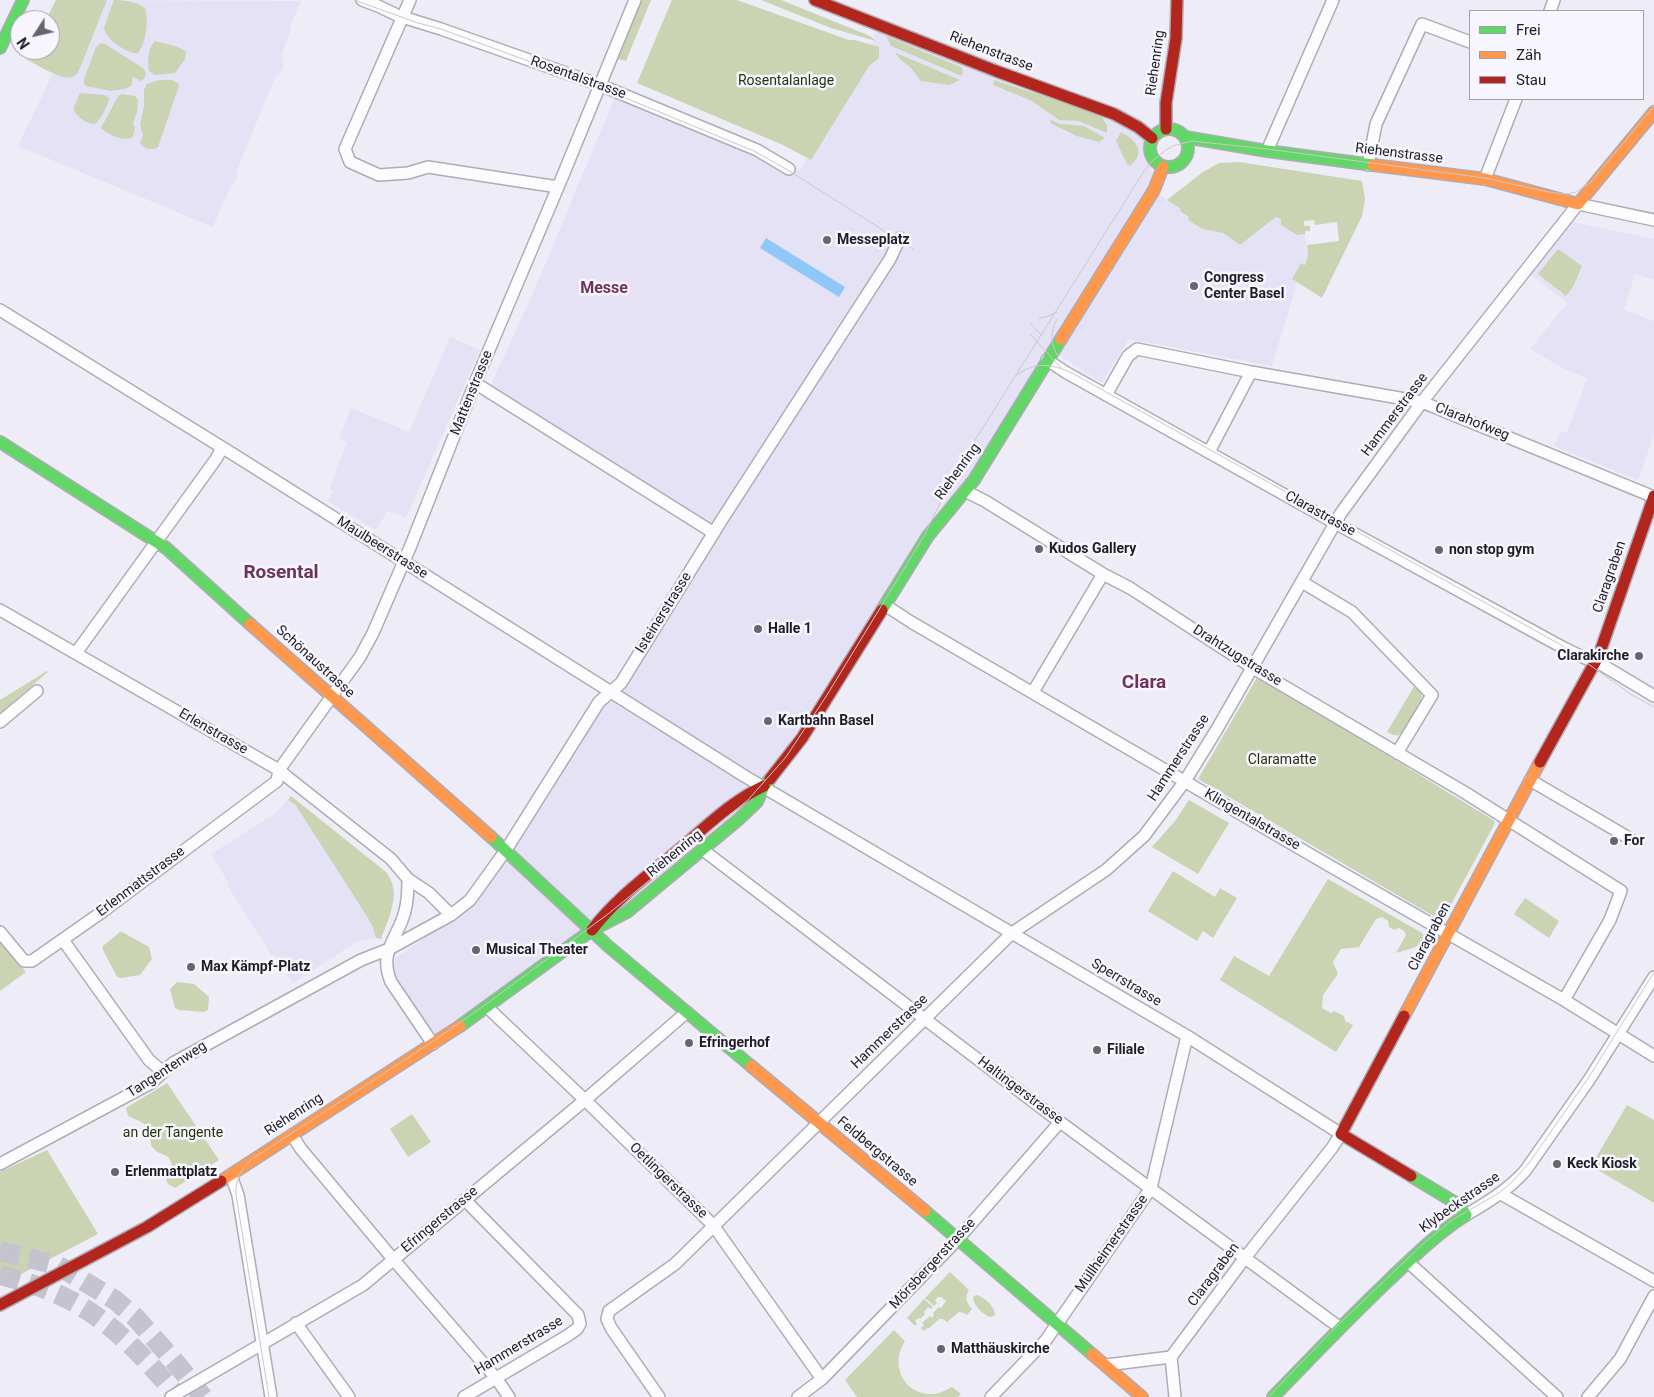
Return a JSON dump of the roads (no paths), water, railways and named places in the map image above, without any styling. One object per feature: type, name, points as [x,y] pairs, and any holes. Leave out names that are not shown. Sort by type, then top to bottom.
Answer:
[{"type":"main road","points":[[0,48],[23,0]]},
{"type":"main road","name":"Riehenstrasse","points":[[815,0],[996,71],[1114,114],[1138,127],[1152,138]]},
{"type":"main road","name":"Riehenring","points":[[1166,129],[1166,103],[1176,38],[1177,0]]},
{"type":"main road","name":"Hammerstrasse","points":[[1578,204],[1654,112]]},
{"type":"main road","points":[[1183,162],[1188,154],[1188,146],[1185,137],[1176,130],[1166,129],[1152,138],[1149,149],[1150,155],[1156,163],[1163,167],[1174,168],[1214,142]]},
{"type":"main road","name":"Riehenstrasse","points":[[1185,137],[1267,151],[1485,179],[1578,204]]},
{"type":"main road","name":"Riehenring","points":[[0,1305],[147,1227],[434,1044],[592,930],[627,912],[739,819],[756,802],[764,786],[802,738],[928,536],[974,480],[1154,190],[1163,167]]},
{"type":"main road","name":"Schönaustrasse","points":[[0,442],[157,541],[506,850],[592,930]]},
{"type":"main road","name":"Claragraben","points":[[1341,1134],[1595,662],[1602,647],[1654,496]]},
{"type":"main road","name":"Riehenring","points":[[592,930],[605,911],[722,813],[748,793],[764,786]]},
{"type":"main road","name":"Feldbergstrasse","points":[[592,930],[608,946],[958,1239],[1142,1397]]},
{"type":"main road","name":"Sperrstrasse","points":[[1341,1134],[1459,1205],[1466,1215]]},
{"type":"main road","name":"Klybeckstrasse","points":[[1273,1397],[1339,1327],[1441,1232],[1466,1215]]},
{"type":"street","name":"Rosentalstrasse","points":[[362,0],[403,17],[600,84],[757,150],[789,169]]},
{"type":"street","points":[[410,0],[345,149],[350,162],[379,174],[408,173],[428,167],[558,187]]},
{"type":"street","name":"Mattenstrasse","points":[[279,770],[360,657],[373,633],[404,561],[474,384],[635,0]]},
{"type":"street","points":[[1267,151],[1333,0]]},
{"type":"street","points":[[1368,165],[1376,124],[1422,24],[1469,42]]},
{"type":"street","points":[[1485,179],[1516,100]]},
{"type":"street","points":[[1578,204],[1654,220]]},
{"type":"street","name":"Hammerstrasse","points":[[660,1397],[611,1328],[607,1319],[609,1311],[675,1264],[1012,933],[1106,870],[1144,836],[1185,781],[1254,668],[1335,523],[1422,402],[1578,204]]},
{"type":"street","name":"Isteinerstrasse","points":[[389,949],[451,915],[470,900],[506,850],[599,702],[621,683],[714,533],[890,259],[900,238]]},
{"type":"street","name":"Maulbeerstrasse","points":[[0,310],[404,561],[746,777],[764,786]]},
{"type":"street","name":"Clarahofweg","points":[[1106,395],[1128,356],[1138,349],[1251,372],[1422,402],[1654,496]]},
{"type":"street","name":"Clarastrasse","points":[[1048,360],[1067,373],[1335,523],[1562,647],[1604,666],[1654,696]]},
{"type":"street","points":[[1209,452],[1251,372]]},
{"type":"street","points":[[474,384],[714,533]]},
{"type":"street","points":[[76,653],[222,448]]},
{"type":"street","name":"Drahtzugstrasse","points":[[965,491],[985,501],[1147,599],[1254,668],[1509,820],[1621,891],[1610,920],[1564,1000]]},
{"type":"street","points":[[1033,692],[1103,574]]},
{"type":"street","points":[[1302,582],[1352,612],[1432,695],[1397,753]]},
{"type":"street","name":"Klingentalstrasse","points":[[885,605],[911,622],[1330,866],[1564,1000],[1654,1056]]},
{"type":"street","name":"Erlenstrasse","points":[[0,610],[279,770],[391,859],[408,879],[429,893],[451,915]]},
{"type":"street","points":[[0,722],[37,691]]},
{"type":"street","name":"Erlenmattstrasse","points":[[0,932],[24,962],[32,960],[63,940],[277,781],[279,770]]},
{"type":"street","points":[[1530,780],[1629,838]]},
{"type":"street","name":"Sperrstrasse","points":[[764,786],[1187,1036],[1341,1134]]},
{"type":"street","name":"Haltingerstrasse","points":[[703,850],[1060,1122],[1339,1327]]},
{"type":"street","points":[[408,879],[408,897],[405,912],[389,949],[386,960],[387,972],[391,982],[434,1044]]},
{"type":"street","points":[[63,940],[148,1060],[163,1072]]},
{"type":"street","name":"Tangentenweg","points":[[0,1164],[151,1083],[173,1062],[362,960],[389,949]]},
{"type":"street","name":"Klybeckstrasse","points":[[1466,1215],[1501,1194],[1514,1184],[1525,1171],[1589,1080],[1654,977]]},
{"type":"street","name":"Oetlingerstrasse","points":[[487,1007],[586,1100],[713,1225],[822,1379]]},
{"type":"street","name":"Efringerstrasse","points":[[171,1397],[363,1285],[586,1100],[687,1012]]},
{"type":"street","name":"Müllheimerstrasse","points":[[992,1397],[1046,1340],[1151,1188],[1187,1036]]},
{"type":"street","name":"Mörsbergerstrasse","points":[[798,1397],[822,1379],[958,1239],[1060,1122]]},
{"type":"street","name":"Claragraben","points":[[1170,1357],[1341,1134]]},
{"type":"street","points":[[292,1135],[301,1149],[496,1378],[510,1397]]},
{"type":"street","points":[[231,1174],[238,1194],[271,1397]]},
{"type":"street","points":[[1501,1194],[1654,1281]]},
{"type":"street","name":"Hammerstrasse","points":[[464,1397],[577,1329],[580,1324],[578,1315],[465,1200]]},
{"type":"street","points":[[1408,1262],[1557,1397]]},
{"type":"street","points":[[1588,1397],[1620,1359],[1654,1296]]},
{"type":"street","points":[[296,1323],[349,1397]]},
{"type":"street","points":[[1106,1366],[1170,1357],[1174,1397]]},
{"type":"water","points":[[766,238],[845,287],[839,297],[760,248]]},
{"type":"tunnel","points":[[0,1251],[57,1265],[115,1300],[135,1317],[203,1397]]},
{"type":"tunnel","points":[[0,1275],[48,1290],[91,1313],[107,1324],[137,1351],[178,1397]]},
{"type":"tram line","points":[[354,0],[418,23],[441,29],[599,87],[754,151],[913,249]]},
{"type":"tram line","points":[[269,1397],[236,1195],[238,1179],[245,1166],[252,1159],[432,1042],[485,1005],[608,914],[748,800],[786,757],[827,695],[924,536],[967,453],[1144,171],[1153,160],[1173,146],[1192,141],[1485,178],[1548,192],[1567,194],[1576,192],[1591,182],[1654,106]]},
{"type":"tram line","points":[[1039,318],[1057,312]]},
{"type":"tram line","points":[[1057,319],[1052,338],[1053,347],[1058,356]]},
{"type":"tram line","points":[[1030,323],[1042,336]]},
{"type":"tram line","points":[[1030,334],[1061,368]]},
{"type":"tram line","points":[[1017,375],[1030,368],[1044,365],[1072,373],[1563,646],[1632,695],[1654,707]]},
{"type":"tram line","points":[[1268,1397],[1337,1326],[1425,1242],[1452,1220],[1499,1193],[1512,1182],[1529,1163],[1589,1077],[1654,972]]},
{"type":"place","name":"Messeplatz","points":[[827,240]]},
{"type":"place","name":"Congress Center Basel","points":[[1194,286]]},
{"type":"place","name":"Kudos Gallery","points":[[1039,549]]},
{"type":"place","name":"non stop gym","points":[[1439,550]]},
{"type":"place","name":"Halle 1","points":[[758,629]]},
{"type":"place","name":"Clarakirche","points":[[1639,656]]},
{"type":"place","name":"Kartbahn Basel","points":[[768,721]]},
{"type":"place","name":"For","points":[[1614,841]]},
{"type":"place","name":"Musical Theater","points":[[476,950]]},
{"type":"place","name":"Max Kämpf-Platz","points":[[191,967]]},
{"type":"place","name":"Efringerhof","points":[[689,1043]]},
{"type":"place","name":"Filiale","points":[[1097,1050]]},
{"type":"place","name":"Keck Kiosk","points":[[1557,1164]]},
{"type":"place","name":"Erlenmattplatz","points":[[115,1172]]},
{"type":"place","name":"Matthäuskirche","points":[[941,1349]]},
{"type":"district","name":"Messe","points":[[604,289]]},
{"type":"district","name":"Rosental","points":[[281,573]]},
{"type":"district","name":"Clara","points":[[1144,683]]},
{"type":"park label","name":"Rosentalanlage","points":[[786,81]]},
{"type":"park label","name":"Claramatte","points":[[1282,760]]},
{"type":"park label","name":"an der Tangente","points":[[173,1133]]}]
